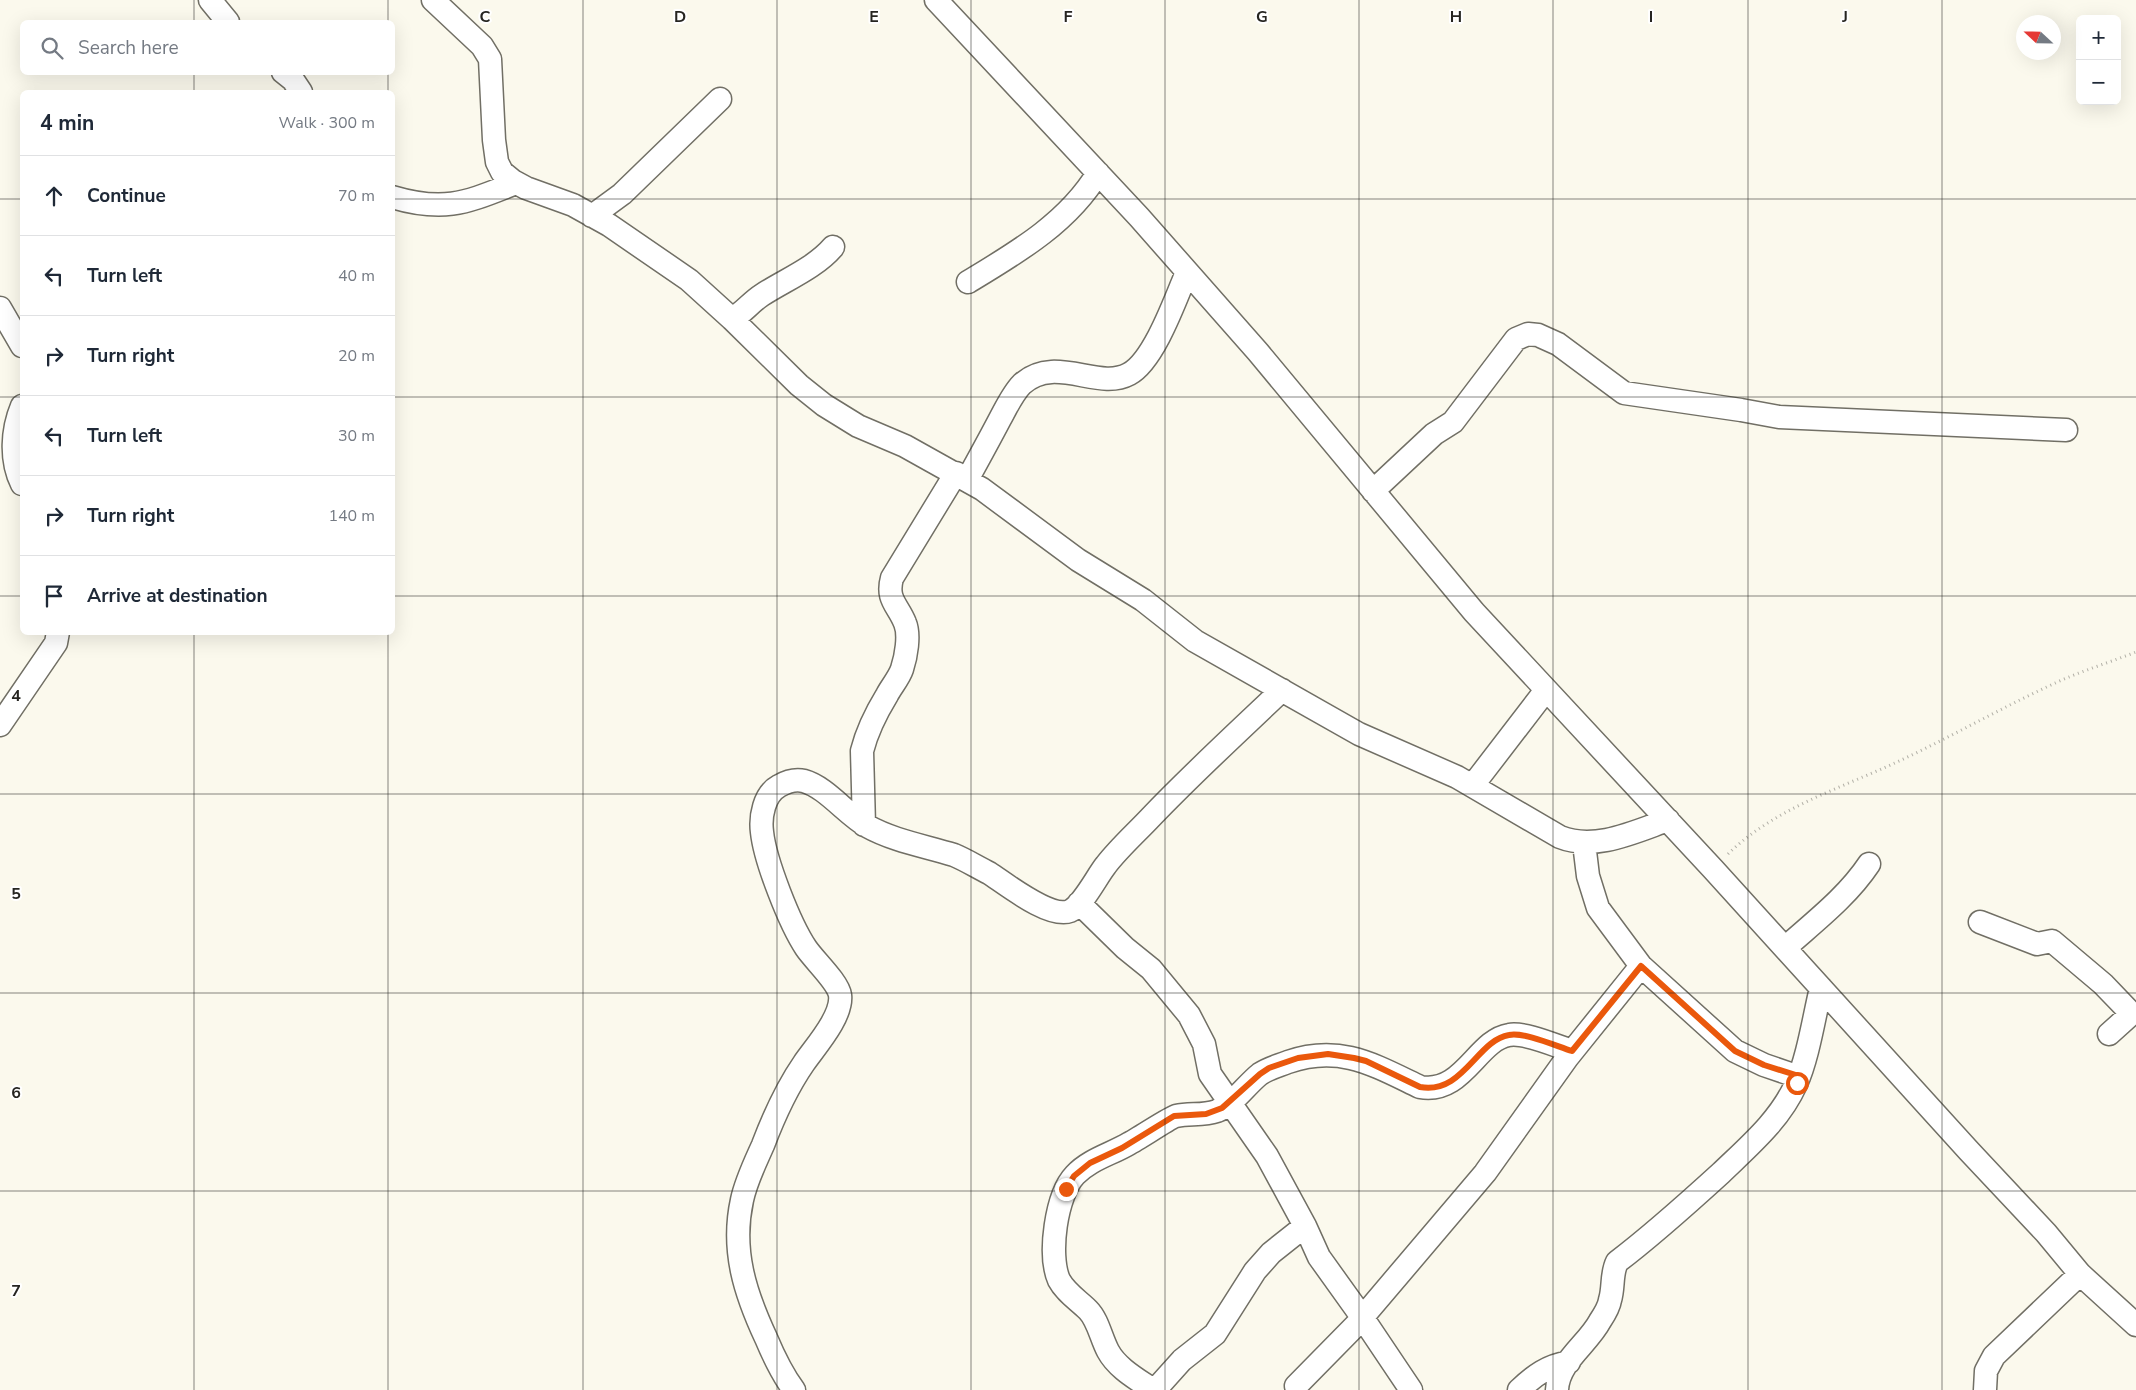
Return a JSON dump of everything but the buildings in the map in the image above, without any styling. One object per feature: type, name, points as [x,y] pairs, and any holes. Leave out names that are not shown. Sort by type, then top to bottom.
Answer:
[{"type":"street","points":[[210,0],[226,20]]},
{"type":"street","points":[[432,0],[482,46],[490,59],[494,140],[497,162],[502,172],[516,183],[573,205],[610,225],[689,280],[732,319],[799,386],[824,405],[858,426],[905,446],[982,489],[1078,560],[1143,600],[1195,641],[1359,734],[1473,785],[1560,837],[1584,843],[1599,842],[1668,820]]},
{"type":"street","points":[[936,0],[1098,173],[1258,352],[1474,612],[1713,869],[2046,1233],[2080,1274],[2136,1325]]},
{"type":"street","points":[[287,75],[300,90]]},
{"type":"street","points":[[592,216],[622,194],[720,99]]},
{"type":"street","points":[[968,282],[1041,235],[1072,207],[1088,189],[1098,173]]},
{"type":"street","points":[[395,198],[429,206],[454,205],[516,183]]},
{"type":"street","points":[[732,319],[743,312],[759,297],[825,256],[833,248]]},
{"type":"street","points":[[864,825],[862,751],[865,740],[886,696],[902,669],[908,635],[905,623],[894,606],[889,588],[897,569],[961,477],[1022,384],[1034,376],[1048,372],[1098,378],[1129,374],[1141,364],[1161,331],[1187,272]]},
{"type":"street","points":[[0,308],[20,343]]},
{"type":"street","points":[[1373,491],[1434,434],[1453,422],[1516,339],[1528,334],[1538,335],[1558,344],[1624,393],[1779,417],[2066,430]]},
{"type":"street","points":[[20,412],[15,428],[14,459],[20,478]]},
{"type":"street","points":[[0,725],[56,643],[57,635]]},
{"type":"street","points":[[794,1390],[781,1372],[748,1297],[738,1257],[740,1218],[747,1182],[785,1094],[800,1068],[830,1026],[841,997],[838,987],[806,948],[795,930],[776,882],[762,831],[763,811],[775,788],[794,780],[805,781],[817,787],[864,825],[901,840],[970,862],[1018,893],[1048,908],[1066,912],[1072,910],[1079,903],[1107,863],[1190,777],[1282,690]]},
{"type":"street","points":[[1473,785],[1546,690]]},
{"type":"street","points":[[1584,843],[1588,876],[1598,908],[1641,966],[1735,1051],[1764,1065],[1799,1076]]},
{"type":"street","points":[[1785,948],[1847,891],[1859,879],[1869,864]]},
{"type":"street","points":[[1079,903],[1125,948],[1151,969],[1189,1015],[1204,1044],[1210,1074],[1267,1156],[1318,1256],[1411,1390]]},
{"type":"street","points":[[1980,922],[2036,944],[2052,942],[2103,984],[2129,1011],[2132,1020],[2109,1034]]},
{"type":"street","points":[[1296,1386],[1362,1317],[1485,1173],[1572,1051],[1641,966]]},
{"type":"street","points":[[1557,1390],[1557,1384],[1568,1362],[1599,1324],[1610,1302],[1613,1270],[1617,1262],[1662,1227],[1760,1136],[1788,1098],[1799,1076],[1821,988]]},
{"type":"street","points":[[1304,1226],[1271,1253],[1256,1271],[1215,1334],[1182,1360],[1154,1390],[1128,1373],[1108,1352],[1096,1321],[1089,1310],[1071,1295],[1059,1279],[1054,1249],[1055,1232],[1061,1203],[1074,1176],[1090,1163],[1122,1148],[1174,1116],[1206,1114],[1222,1108],[1269,1068],[1298,1058],[1328,1054],[1366,1061],[1420,1087],[1428,1088],[1438,1087],[1453,1078],[1469,1066],[1493,1042],[1504,1036],[1520,1035],[1572,1051]]},
{"type":"street","points":[[1985,1390],[1986,1371],[1994,1356],[2080,1274]]},
{"type":"street","points":[[1519,1390],[1536,1374],[1555,1364],[1568,1362]]},
{"type":"path","points":[[1713,869],[1742,841],[1809,799],[1898,762],[2052,685],[2136,652]]},
{"type":"route","points":[[1066,1189],[1074,1176],[1090,1163],[1122,1148],[1174,1116],[1206,1114],[1222,1108],[1269,1068],[1298,1058],[1328,1054],[1354,1058],[1366,1061],[1420,1087],[1428,1088],[1438,1087],[1453,1078],[1469,1066],[1493,1042],[1511,1034],[1531,1038],[1572,1051],[1641,966],[1735,1051],[1764,1065],[1799,1076],[1797,1083]]}]
